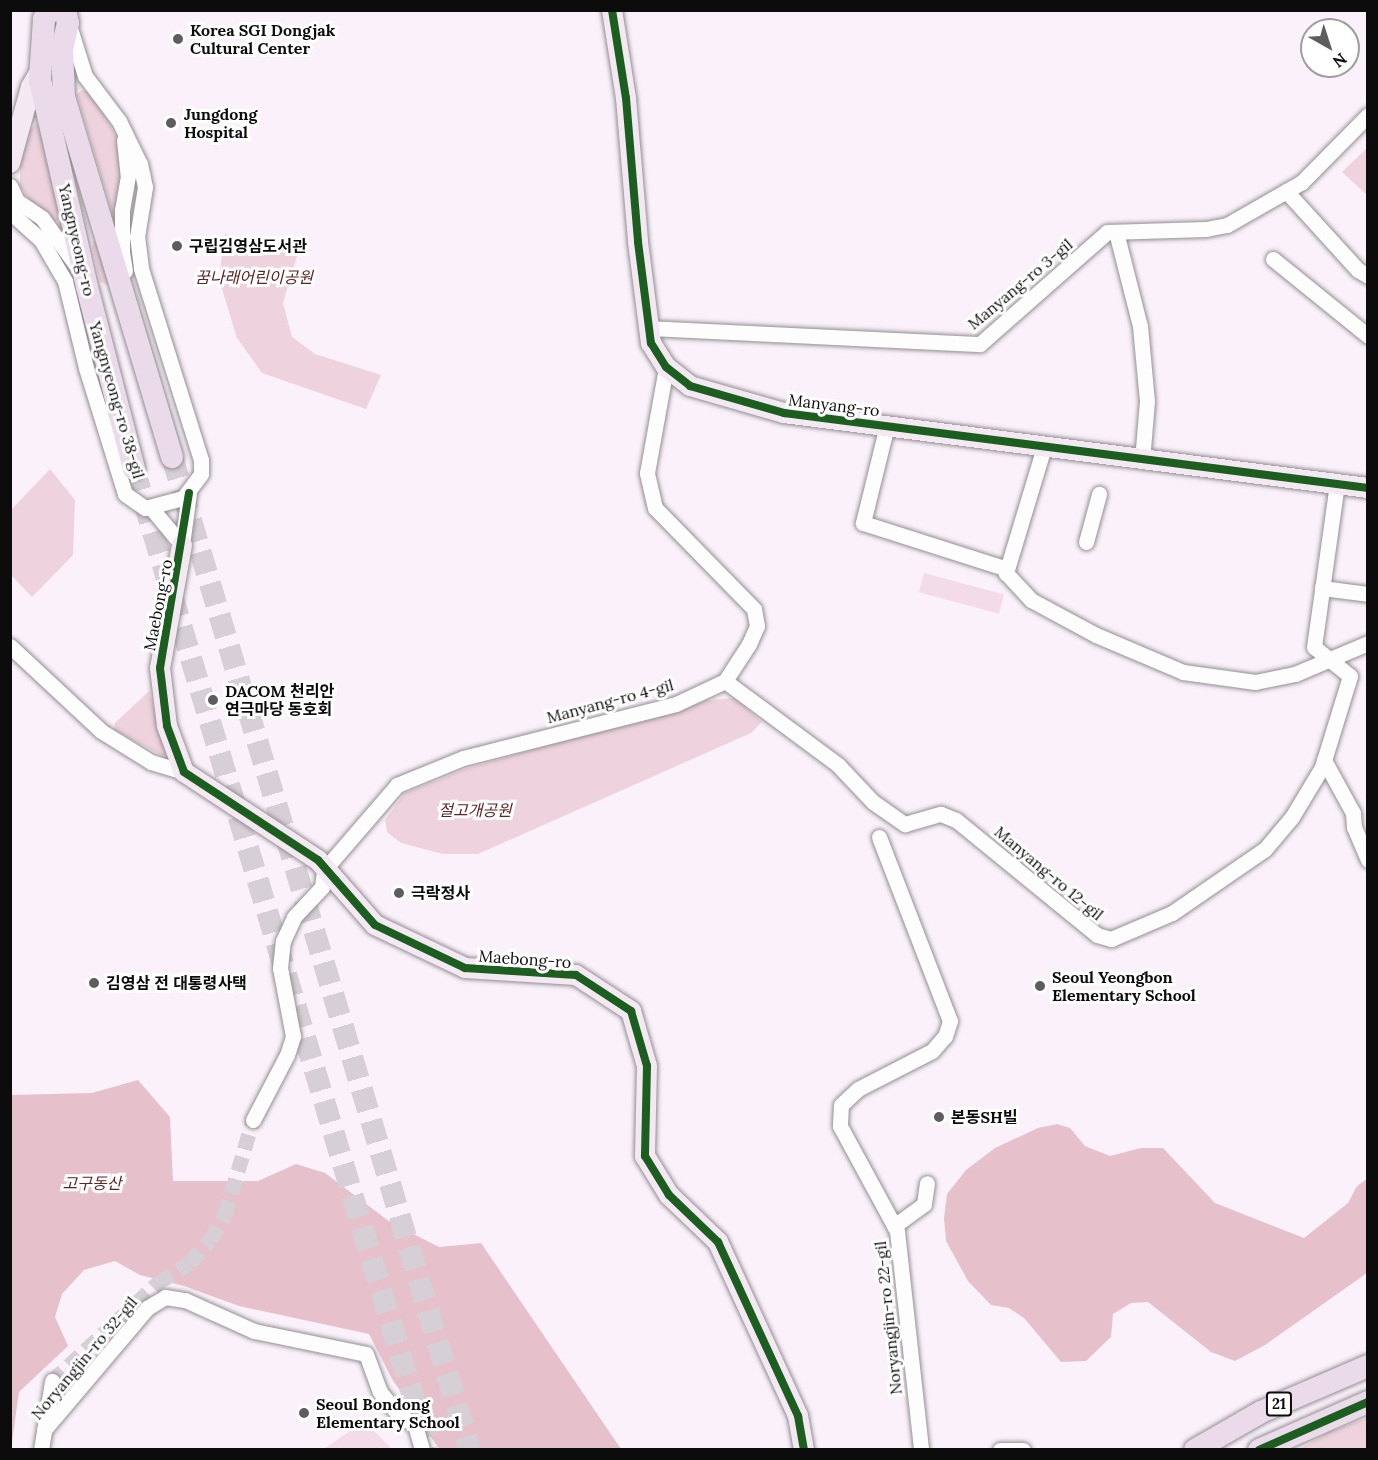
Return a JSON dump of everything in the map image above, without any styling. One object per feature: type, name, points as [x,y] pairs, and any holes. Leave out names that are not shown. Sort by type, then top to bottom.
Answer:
[{"type":"main road","name":"Yangnyeong-ro","points":[[134,469],[87,287],[40,70],[44,19],[61,15],[64,96],[92,200],[136,330],[172,457]]},
{"type":"main road","name":"21","points":[[1195,1449],[1261,1412],[1368,1366]]},
{"type":"main road","name":"21","points":[[1259,1449],[1368,1402]]},
{"type":"street","name":"Manyang-ro","points":[[612,10],[626,98],[651,343],[666,367],[690,386],[723,398],[784,413],[888,425],[1142,461],[1368,488]]},
{"type":"street","points":[[61,15],[85,76],[121,124],[145,187],[137,237],[141,267],[201,460],[201,474],[189,492],[172,503],[152,509],[182,545]]},
{"type":"street","points":[[10,163],[13,141],[31,87],[40,70]]},
{"type":"street","name":"Manyang-ro 3-gil","points":[[648,328],[980,344],[1107,232],[1206,229],[1227,225],[1302,182],[1368,115]]},
{"type":"street","points":[[121,124],[128,176],[122,252],[136,330]]},
{"type":"street","points":[[1286,191],[1358,270],[1368,276]]},
{"type":"street","points":[[15,205],[42,218],[62,240],[87,287]]},
{"type":"street","name":"Yangnyeong-ro 38-gil","points":[[15,205],[41,240],[65,281],[86,368],[125,494],[135,503],[152,509]]},
{"type":"street","points":[[1116,232],[1140,326],[1147,401],[1142,461]]},
{"type":"street","points":[[1273,258],[1368,336]]},
{"type":"street","points":[[666,367],[647,473],[655,508],[754,609],[757,626],[749,644],[725,681]]},
{"type":"street","points":[[888,425],[862,523],[1007,569]]},
{"type":"street","points":[[1044,447],[1006,573],[1031,600],[1096,635],[1183,672],[1255,682],[1295,674],[1368,643]]},
{"type":"street","name":"Manyang-ro 12-gil","points":[[725,681],[838,765],[873,802],[905,824],[941,814],[956,820],[1097,935],[1112,939],[1172,913],[1265,849],[1292,817],[1324,760],[1350,676],[1314,647],[1338,484]]},
{"type":"street","points":[[182,545],[189,492]]},
{"type":"street","points":[[1086,542],[1099,494]]},
{"type":"street","name":"Maebong-ro","points":[[182,545],[160,668],[167,726],[184,772],[318,860],[324,870],[375,925],[465,968],[576,975],[631,1011],[647,1066],[645,1156],[669,1195],[718,1242],[798,1416],[804,1449]]},
{"type":"street","points":[[1322,588],[1368,594]]},
{"type":"street","points":[[10,646],[101,731],[151,762],[184,772]]},
{"type":"street","name":"Manyang-ro 4-gil","points":[[253,1120],[287,1055],[293,1036],[280,968],[283,941],[294,917],[322,887],[324,870],[397,785],[463,758],[676,704],[725,681]]},
{"type":"street","points":[[1324,760],[1353,813],[1354,827],[1368,860]]},
{"type":"street","name":"Noryangjin-ro 22-gil","points":[[879,837],[950,1021],[945,1036],[932,1050],[858,1089],[841,1105],[840,1126],[894,1226],[921,1449]]},
{"type":"street","points":[[894,1226],[924,1204],[927,1183]]},
{"type":"street","name":"Noryangjin-ro 32-gil","points":[[41,1449],[44,1430],[147,1308],[165,1297],[185,1300],[254,1331],[366,1354],[380,1392],[398,1414],[415,1425],[422,1449]]},
{"type":"street","points":[[44,1430],[52,1381]]},
{"type":"street","points":[[1000,1449],[1023,1449]]},
{"type":"green space","points":[[81,90],[88,91],[101,108],[118,140],[124,175],[115,222],[77,95]]},
{"type":"green space","points":[[36,124],[41,128],[60,218],[56,222],[34,206],[20,186],[20,158],[28,132]]},
{"type":"green space","points":[[1367,148],[1367,195],[1342,172]]},
{"type":"green space","name":"꿈나래어린이공원","points":[[225,234],[298,253],[283,303],[292,337],[315,354],[381,375],[366,409],[262,373],[237,338],[219,279]]},
{"type":"green space","points":[[95,239],[111,283],[108,285],[100,282],[92,247]]},
{"type":"green space","points":[[50,469],[75,500],[73,555],[32,597],[11,575],[11,510]]},
{"type":"green space","points":[[149,691],[168,752],[163,756],[114,730],[115,723]]},
{"type":"green space","name":"절고개공원","points":[[734,698],[762,722],[751,733],[478,854],[443,854],[401,843],[387,832],[385,820],[405,793],[468,768],[708,700]]},
{"type":"green space","name":"고구동산","points":[[138,1080],[170,1117],[173,1181],[258,1181],[296,1164],[325,1173],[390,1222],[439,1247],[481,1243],[621,1449],[439,1449],[392,1379],[369,1334],[239,1306],[184,1286],[140,1275],[115,1261],[84,1270],[62,1294],[55,1317],[68,1346],[19,1392],[11,1449],[10,1095],[92,1093]]},
{"type":"green space","points":[[1057,1124],[1070,1128],[1085,1146],[1110,1156],[1141,1148],[1163,1148],[1215,1203],[1304,1238],[1348,1203],[1357,1186],[1367,1179],[1367,1273],[1265,1345],[1235,1361],[1211,1352],[1148,1302],[1131,1303],[1113,1314],[1111,1337],[1086,1361],[1061,1362],[1024,1318],[1009,1308],[991,1305],[968,1281],[946,1241],[944,1218],[947,1194],[966,1170],[995,1148],[1038,1128]]},
{"type":"green space","points":[[1367,1418],[1367,1449],[1300,1449],[1329,1432]]},
{"type":"shaded area","points":[[924,573],[1004,594],[999,614],[919,592]]},
{"type":"shaded area","points":[[364,1421],[392,1449],[324,1449]]},
{"type":"tunnel","points":[[172,457],[470,1450]]},
{"type":"tunnel","points":[[134,469],[429,1450]]},
{"type":"tunnel","points":[[52,1381],[159,1282],[190,1263],[210,1240],[225,1215],[253,1120]]},
{"type":"cycle path","points":[[612,10],[626,98],[638,242],[651,343],[666,367],[690,386],[784,413],[1368,488]]},
{"type":"cycle path","points":[[189,493],[160,668],[167,726],[184,772],[318,860],[375,925],[465,968],[576,975],[631,1011],[647,1066],[645,1156],[669,1195],[718,1242],[798,1416],[804,1450]]},
{"type":"cycle path","points":[[1259,1450],[1368,1402]]},
{"type":"place","name":"Korea SGI Dongjak Cultural Center","points":[[178,39]]},
{"type":"place","name":"Jungdong Hospital","points":[[171,123]]},
{"type":"place","name":"구립김영삼도서관","points":[[177,246]]},
{"type":"place","name":"DACOM 천리안 연극마당 동호회","points":[[213,700]]},
{"type":"place","name":"극락정사","points":[[399,893]]},
{"type":"place","name":"김영삼 전 대통령사택","points":[[94,983]]},
{"type":"place","name":"Seoul Yeongbon Elementary School","points":[[1040,986]]},
{"type":"place","name":"본동SH빌","points":[[939,1117]]},
{"type":"place","name":"Seoul Bondong Elementary School","points":[[304,1413]]}]
